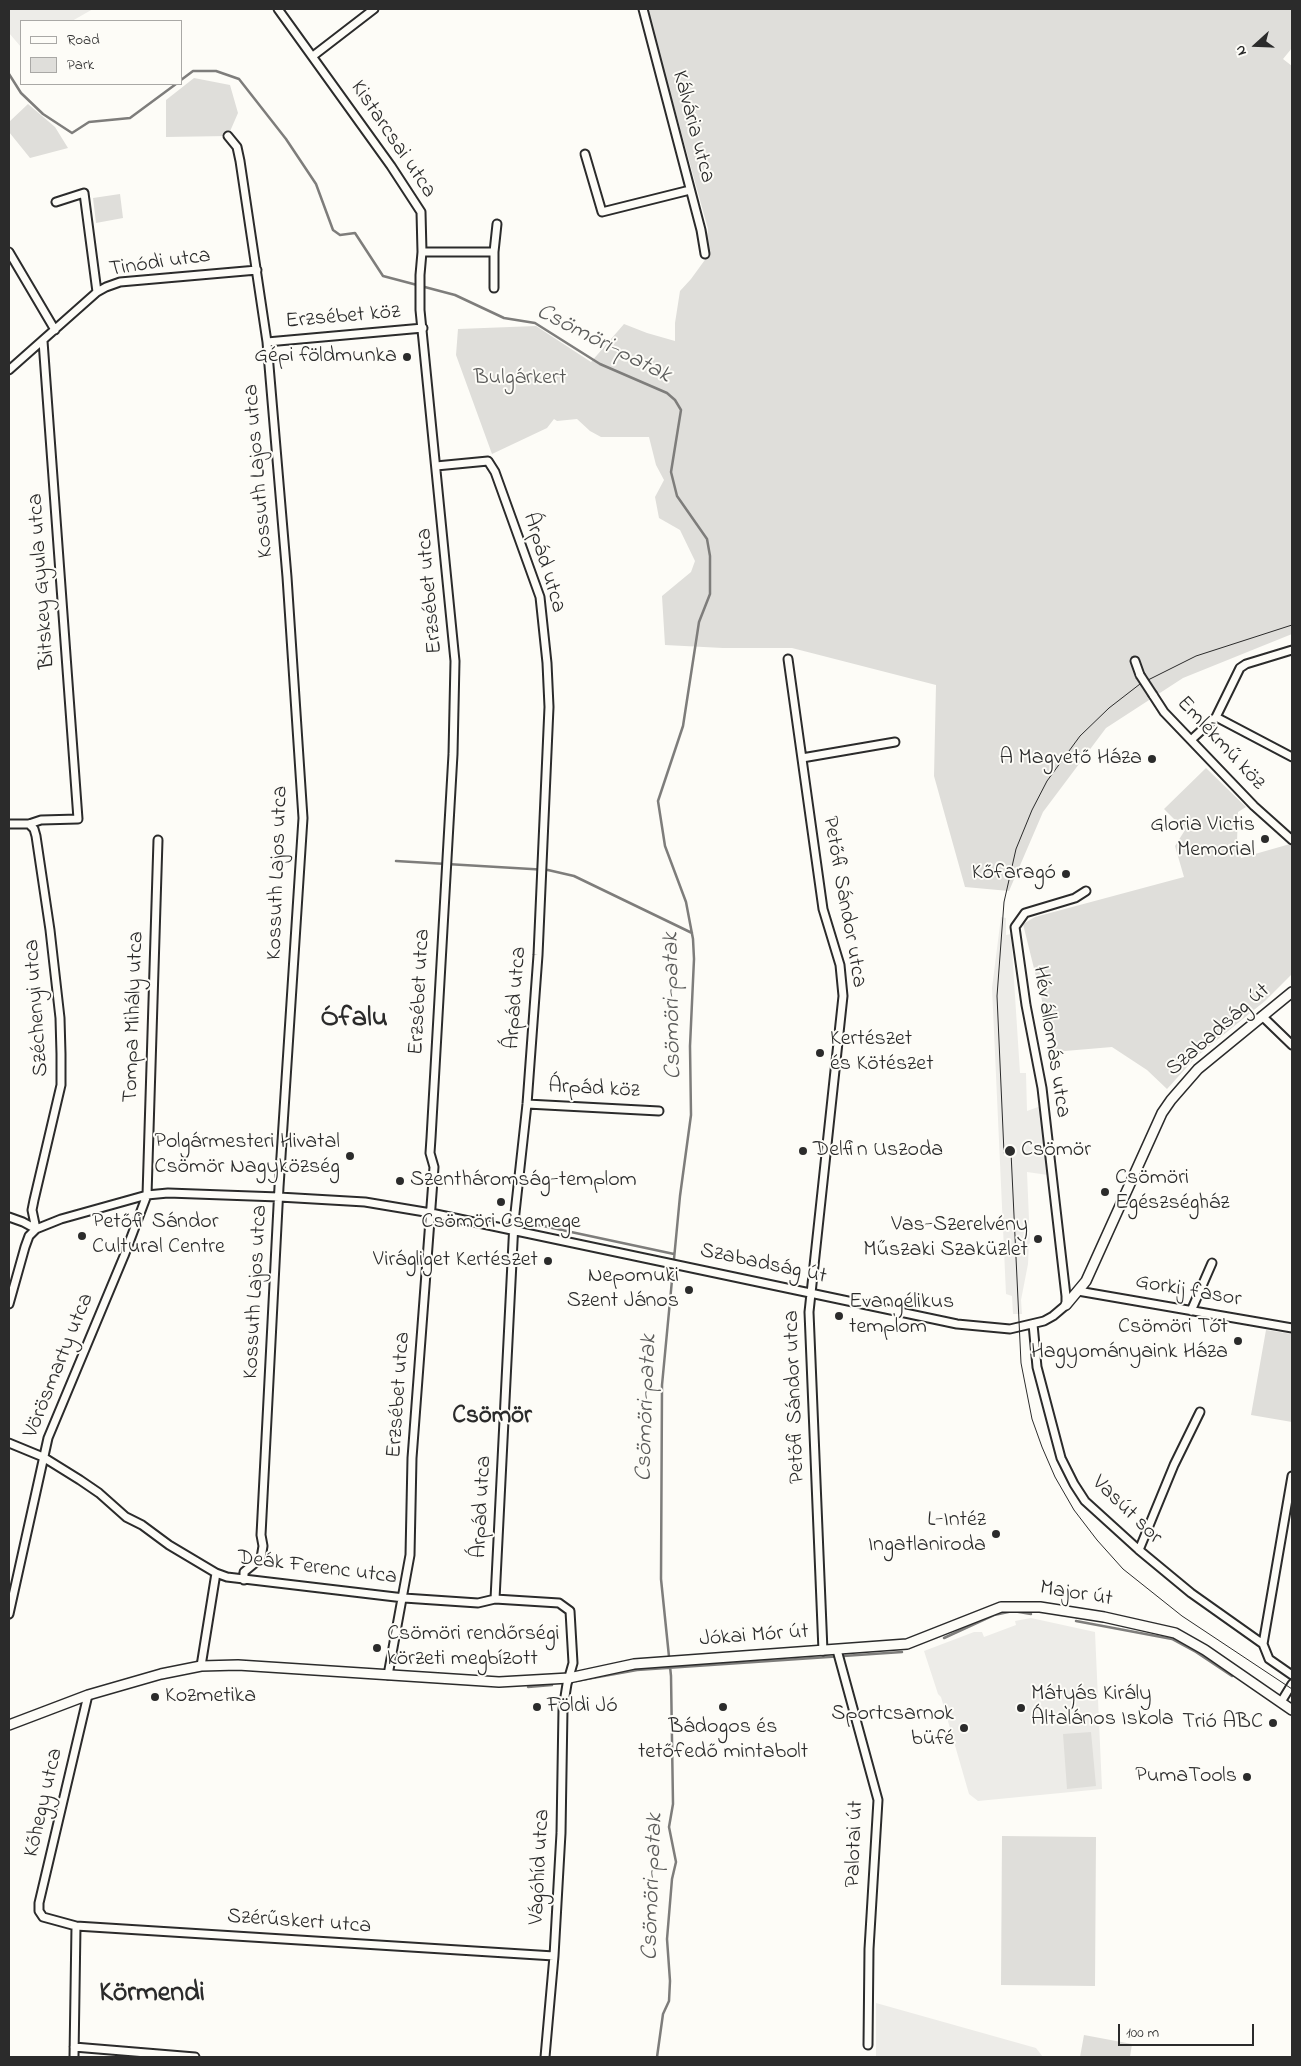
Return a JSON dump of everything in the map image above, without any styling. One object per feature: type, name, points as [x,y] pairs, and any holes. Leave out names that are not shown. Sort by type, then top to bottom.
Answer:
[{"type":"street","name":"Kistarcsai utca","points":[[278,9],[391,166],[421,212],[420,310]]},
{"type":"street","points":[[313,56],[374,9]]},
{"type":"street","name":"Kálvária utca","points":[[643,9],[701,230],[705,254]]},
{"type":"street","name":"Kossuth Lajos utca","points":[[228,136],[236,147],[240,161],[267,342],[287,577],[303,818],[279,1197],[261,1535],[263,1546],[261,1558],[244,1572],[244,1580]]},
{"type":"street","points":[[584,154],[602,212],[690,190]]},
{"type":"street","points":[[56,202],[84,193],[96,292]]},
{"type":"street","points":[[494,288],[494,252],[497,224]]},
{"type":"street","points":[[9,252],[55,330]]},
{"type":"street","points":[[422,252],[494,252]]},
{"type":"street","name":"Tinódi utca","points":[[9,370],[96,292],[120,282],[257,270]]},
{"type":"street","name":"Erzsébet utca","points":[[388,1675],[404,1598],[410,1555],[412,1458],[434,1167],[430,1153],[430,1138],[453,754],[455,661],[420,310]]},
{"type":"street","name":"Erzsébet köz","points":[[267,342],[423,328]]},
{"type":"street","name":"Bitskey Gyula utca","points":[[29,824],[40,820],[78,819],[43,341]]},
{"type":"street","name":"Árpád utca","points":[[436,466],[488,462],[495,472],[540,597],[544,626],[549,708],[538,955],[527,1104],[514,1231],[496,1598]]},
{"type":"street","points":[[1191,740],[1216,718],[1240,668],[1246,664],[1292,650]]},
{"type":"street","name":"Petőfi Sándor utca","points":[[788,659],[824,909],[840,965],[843,996],[809,1312],[823,1651]]},
{"type":"street","name":"Emlékmű köz","points":[[1136,661],[1140,675],[1164,712],[1254,806],[1292,840]]},
{"type":"street","points":[[1216,718],[1292,757]]},
{"type":"street","points":[[802,758],[895,742]]},
{"type":"street","points":[[9,824],[29,824]]},
{"type":"street","name":"Széchenyi utca","points":[[29,824],[34,829],[36,836],[50,930],[60,1018],[61,1054],[61,1085],[32,1210],[36,1229]]},
{"type":"street","name":"Tompa Mihály utca","points":[[147,1195],[158,840]]},
{"type":"street","name":"Hév állomás utca","points":[[1066,1305],[1042,1088],[1026,1005],[1015,927],[1025,913],[1075,898],[1086,890]]},
{"type":"street","name":"Szabadság út","points":[[36,1229],[60,1219],[147,1195],[168,1193],[365,1202],[431,1213],[956,1324],[1010,1329],[1033,1324],[1054,1316],[1078,1291],[1086,1281],[1162,1114],[1171,1100],[1198,1069],[1292,992]]},
{"type":"street","points":[[1262,1016],[1292,1045]]},
{"type":"street","name":"Árpád köz","points":[[527,1104],[659,1111]]},
{"type":"street","name":"Vörösmarty utca","points":[[9,1614],[48,1438],[124,1256],[147,1195]]},
{"type":"street","points":[[9,1218],[23,1222],[36,1229],[29,1236],[25,1247],[9,1304]]},
{"type":"street","points":[[1191,1311],[1212,1263]]},
{"type":"street","name":"Gorkij fasor","points":[[1078,1291],[1292,1328]]},
{"type":"street","name":"Vasút sor","points":[[1033,1324],[1037,1367],[1061,1458],[1085,1501],[1139,1550],[1205,1603],[1263,1644]]},
{"type":"street","points":[[1139,1550],[1174,1466],[1200,1412]]},
{"type":"street","name":"Deák Ferenc utca","points":[[9,1443],[43,1458],[99,1493],[126,1517],[142,1525],[169,1545],[216,1573],[244,1580],[404,1598],[478,1603],[496,1598],[559,1603],[567,1608]]},
{"type":"street","points":[[1292,1476],[1263,1644],[1269,1659],[1292,1675]]},
{"type":"street","points":[[201,1666],[216,1573]]},
{"type":"street","name":"Major út","points":[[838,1655],[907,1644],[1001,1607],[1040,1607],[1104,1617],[1175,1634],[1205,1650],[1292,1710]]},
{"type":"street","name":"Vágóhíd utca","points":[[545,2057],[554,1956],[561,1834],[563,1709],[573,1663],[571,1616],[567,1608]]},
{"type":"street","name":"Jókai Mór út","points":[[9,1726],[88,1695],[161,1674],[201,1666],[238,1665],[498,1682],[569,1678],[634,1664],[671,1661],[823,1651],[838,1655]]},
{"type":"street","name":"Palotai út","points":[[838,1655],[878,1800],[869,1949],[868,2045]]},
{"type":"street","points":[[1280,1702],[1292,1684]]},
{"type":"street","name":"Kőhegy utca","points":[[43,1917],[39,1911],[39,1903],[88,1695]]},
{"type":"street","name":"Szérűskert utca","points":[[43,1917],[55,1922],[76,1926],[554,1956]]},
{"type":"street","points":[[74,2057],[76,1926]]},
{"type":"street","points":[[74,2047],[195,2057]]},
{"type":"shaded area","points":[[9,9],[93,9],[74,20],[20,20],[20,46],[9,33]]},
{"type":"shaded area","points":[[1001,917],[1006,918],[1006,935],[1011,934],[1020,1073],[1026,1073],[1027,1111],[1041,1106],[1048,1175],[1027,1172],[1030,1243],[1021,1300],[1022,1314],[1013,1314],[1012,1296],[1006,1294],[992,988]]},
{"type":"shaded area","name":"Mátyás Király Általános Iskola","points":[[1031,1618],[1095,1632],[1102,1789],[978,1801],[969,1794],[941,1697],[938,1694],[924,1651],[974,1632],[982,1632],[984,1637],[1016,1625],[1015,1621]]},
{"type":"shaded area","points":[[876,2003],[1036,2048],[1043,2057],[876,2057]]},
{"type":"green space","name":"Bulgárkert","points":[[647,9],[1292,9],[1292,48],[1283,59],[1292,66],[1292,634],[1183,678],[1106,728],[1043,812],[1009,891],[965,887],[934,776],[936,685],[792,648],[723,648],[665,645],[662,596],[691,572],[695,561],[680,530],[659,518],[655,497],[664,480],[656,465],[649,437],[601,437],[590,431],[577,419],[557,421],[554,419],[547,428],[492,454],[456,355],[458,329],[536,326],[591,362],[624,324],[675,341],[675,323],[680,291],[707,257],[705,254],[708,229]]},
{"type":"green space","points":[[194,78],[230,85],[238,113],[228,136],[166,137],[166,100]]},
{"type":"green space","points":[[28,104],[55,127],[68,148],[30,158],[9,132],[9,122]]},
{"type":"green space","points":[[120,194],[123,218],[96,223],[93,198]]},
{"type":"green space","points":[[1206,768],[1246,807],[1238,812],[1237,842],[1241,858],[1290,844],[1292,846],[1292,974],[1265,1001],[1196,1057],[1167,1089],[1147,1070],[1112,1047],[1053,1052],[1023,924],[1035,917],[1184,877],[1175,846],[1185,830],[1164,809]]},
{"type":"green space","points":[[1266,1330],[1292,1334],[1292,1422],[1251,1415]]},
{"type":"green space","points":[[1091,1732],[1096,1786],[1067,1789],[1063,1734]]},
{"type":"green space","points":[[1002,1836],[1096,1837],[1095,1986],[1001,1985]]},
{"type":"green space","points":[[1084,2035],[1132,2044],[1130,2057],[1080,2057]]},
{"type":"waterway","name":"Csömöri-patak","points":[[182,79],[193,71],[216,71],[239,79],[286,139],[316,184],[333,230],[340,235],[355,233],[383,276],[455,295],[504,318],[535,323],[600,364],[667,393],[675,400],[681,410],[671,472],[677,496],[707,539],[710,556],[710,594],[699,622],[683,726],[658,801],[665,846],[686,902],[693,939],[694,959],[690,1046],[691,1115],[680,1196],[662,1385],[661,1579],[671,1676],[673,1804],[669,1827],[676,1862],[672,1879],[667,1939],[670,1981],[669,2001],[663,2014],[657,2057]]},
{"type":"waterway","name":"Csömöri-patak","points":[[9,74],[21,93],[43,114],[72,133],[89,122],[130,118],[175,85]]},
{"type":"waterway","points":[[396,861],[548,870],[574,876],[692,933]]},
{"type":"waterway","points":[[529,1223],[674,1254]]},
{"type":"waterway","points":[[944,1638],[994,1615],[1013,1611],[1031,1614]]},
{"type":"waterway","points":[[1076,1621],[1172,1639],[1196,1652],[1232,1676]]},
{"type":"waterway","points":[[576,1681],[637,1670],[902,1652]]},
{"type":"waterway","points":[[528,1687],[552,1685]]},
{"type":"tram line","points":[[1004,1153],[997,996],[1004,902],[1016,849],[1032,810],[1047,781],[1080,736],[1109,708],[1140,684],[1196,656],[1292,625]]},
{"type":"tram line","points":[[1011,1152],[1021,1363],[1032,1419],[1055,1477],[1074,1510],[1123,1569],[1182,1616],[1292,1689]]},
{"type":"place","name":"Gépi földmunka","points":[[407,357]]},
{"type":"place","name":"A Magvető Háza","points":[[1152,759]]},
{"type":"place","name":"Gloria Victis Memorial","points":[[1265,839]]},
{"type":"place","name":"Kőfaragó","points":[[1066,874]]},
{"type":"place","name":"Kertészet és Kötészet","points":[[820,1053]]},
{"type":"place","name":"Delfin Uszoda","points":[[803,1151]]},
{"type":"place","name":"Csömör","points":[[1010,1151]]},
{"type":"place","name":"Polgármesteri Hivatal Csömör Nagyközség","points":[[350,1156]]},
{"type":"place","name":"Szentháromság-templom","points":[[400,1181]]},
{"type":"place","name":"Csömöri Egészségház","points":[[1105,1192]]},
{"type":"place","name":"Csömöri Csemege","points":[[501,1202]]},
{"type":"place","name":"Petőfi Sándor Cultural Centre","points":[[82,1236]]},
{"type":"place","name":"Vas-Szerelvény Műszaki Szaküzlet","points":[[1038,1239]]},
{"type":"place","name":"Virágliget Kertészet","points":[[548,1261]]},
{"type":"place","name":"Nepomuki Szent János","points":[[689,1290]]},
{"type":"place","name":"Evangélikus templom","points":[[839,1316]]},
{"type":"place","name":"Csömöri Tót Hagyományaink Háza","points":[[1238,1341]]},
{"type":"place","name":"L-Intéz Ingatlaniroda","points":[[996,1534]]},
{"type":"place","name":"Csömöri rendőrségi körzeti megbízott","points":[[377,1648]]},
{"type":"place","name":"Kozmetika","points":[[155,1697]]},
{"type":"place","name":"Földi Jó","points":[[537,1707]]},
{"type":"place","name":"Bádogos és tetőfedő mintabolt","points":[[723,1707]]},
{"type":"place","name":"Mátyás Király Általános Iskola","points":[[1021,1708]]},
{"type":"place","name":"Trió ABC","points":[[1273,1723]]},
{"type":"place","name":"Sportcsarnok büfé","points":[[964,1728]]},
{"type":"place","name":"PumaTools","points":[[1247,1777]]},
{"type":"district","name":"Ófalu","points":[[354,1020]]},
{"type":"district","name":"Csömör","points":[[492,1418]]},
{"type":"district","name":"Körmendi","points":[[152,1995]]}]
